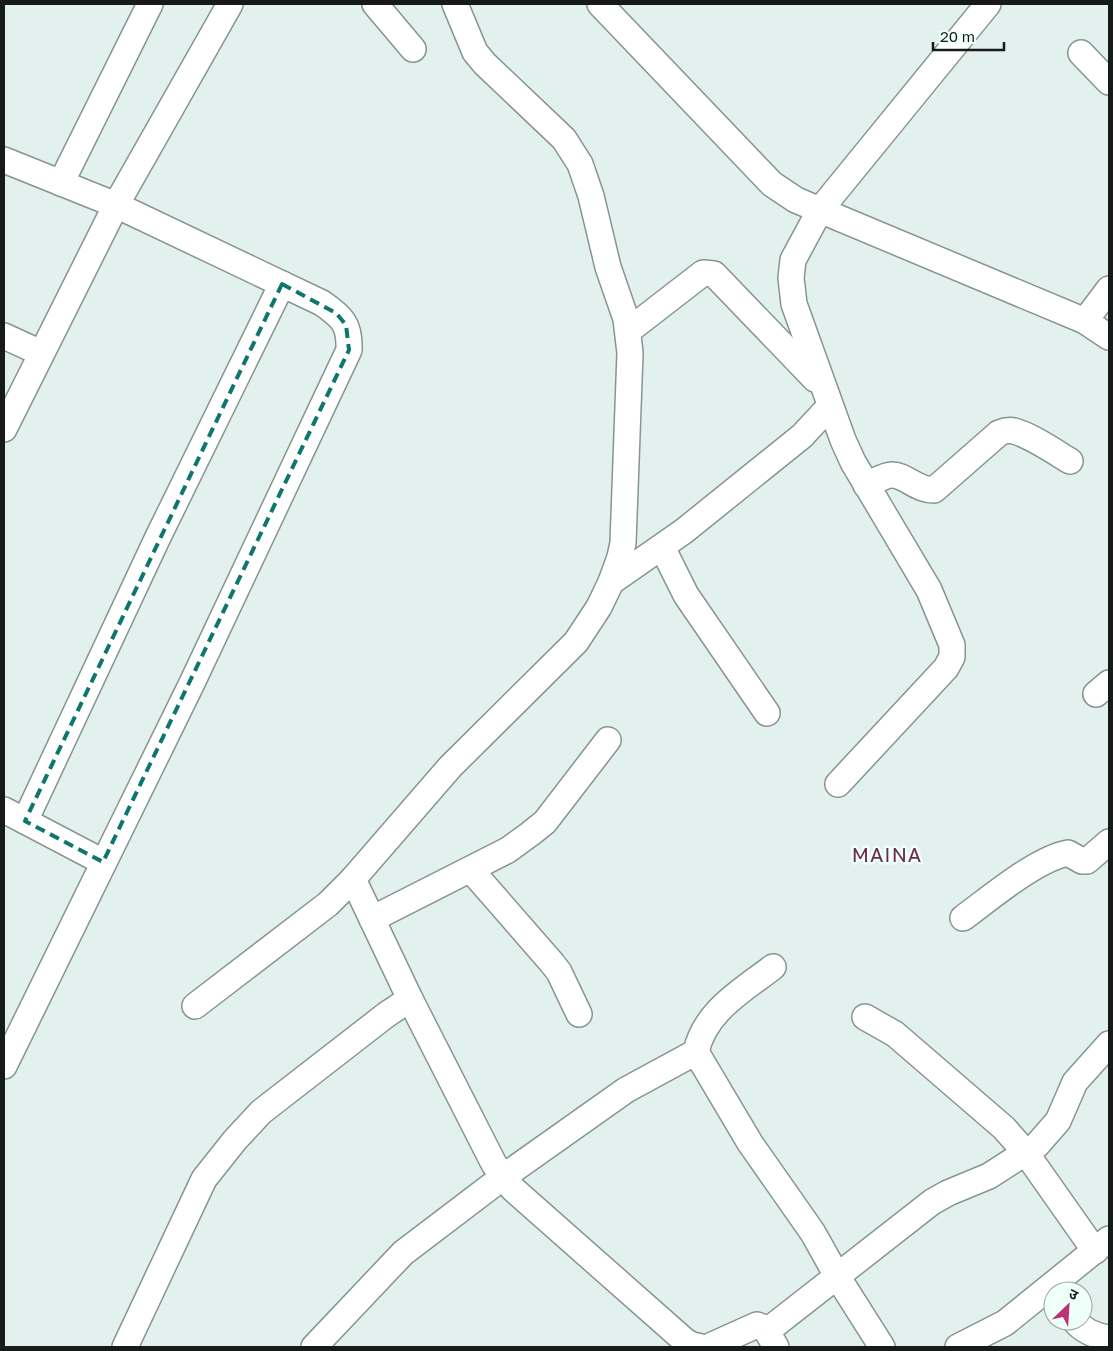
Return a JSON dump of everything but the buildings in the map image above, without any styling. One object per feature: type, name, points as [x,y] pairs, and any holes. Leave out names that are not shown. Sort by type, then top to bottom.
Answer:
[{"type":"street","points":[[62,183],[150,4]]},
{"type":"street","points":[[4,429],[116,205],[230,4]]},
{"type":"street","points":[[375,4],[412,49]]},
{"type":"street","points":[[195,1006],[328,904],[450,767],[576,642],[599,607],[611,582],[624,543],[630,353],[628,331],[626,319],[608,267],[591,196],[580,164],[564,139],[485,64],[475,52],[455,4]]},
{"type":"street","points":[[600,4],[772,184],[796,200],[1085,321],[1109,337]]},
{"type":"street","points":[[838,784],[946,668],[952,657],[952,645],[929,590],[853,462],[827,397],[794,304],[791,278],[793,260],[820,210],[988,4]]},
{"type":"street","points":[[1081,53],[1109,82]]},
{"type":"street","points":[[4,160],[116,205],[322,303],[336,313],[346,325],[350,336],[349,350],[192,684],[4,1066]]},
{"type":"street","points":[[628,331],[703,273],[714,274],[827,397]]},
{"type":"street","points":[[103,862],[15,816],[154,546],[282,284]]},
{"type":"street","points":[[1085,321],[1109,289]]},
{"type":"street","points":[[4,336],[41,353]]},
{"type":"street","points":[[611,582],[684,531],[802,436],[827,397]]},
{"type":"street","points":[[866,485],[891,475],[901,478],[918,488],[934,490],[999,433],[1006,430],[1023,435],[1070,460]]},
{"type":"street","points":[[662,547],[686,595],[767,712]]},
{"type":"street","points":[[372,919],[508,850],[545,822],[608,740]]},
{"type":"street","points":[[963,918],[1009,883],[1048,861],[1068,854],[1082,861],[1087,861],[1109,842]]},
{"type":"street","points":[[470,870],[559,972],[579,1014]]},
{"type":"street","points":[[353,878],[410,998],[494,1164],[513,1189],[685,1341],[701,1347]]},
{"type":"street","points":[[773,967],[720,1008],[706,1024],[698,1039],[696,1052],[750,1143],[813,1233],[837,1276],[882,1347]]},
{"type":"street","points":[[125,1347],[204,1179],[235,1140],[261,1112],[410,998]]},
{"type":"street","points":[[865,1017],[895,1034],[1004,1128],[1102,1245],[1061,1281]]},
{"type":"street","points":[[708,1347],[753,1325],[761,1326],[771,1339],[837,1276],[932,1202],[948,1193],[989,1176],[1037,1145],[1058,1121],[1076,1082],[1109,1044]]},
{"type":"street","points":[[314,1347],[403,1253],[504,1177],[626,1090],[696,1052]]},
{"type":"street","points":[[958,1347],[1005,1323],[1043,1296]]},
{"type":"street","points":[[1087,1331],[1109,1338]]},
{"type":"highlighted area","points":[[282,284],[336,313],[346,325],[349,350],[103,862],[25,821]]},
{"type":"district","name":"MAINA","points":[[887,854]]}]
